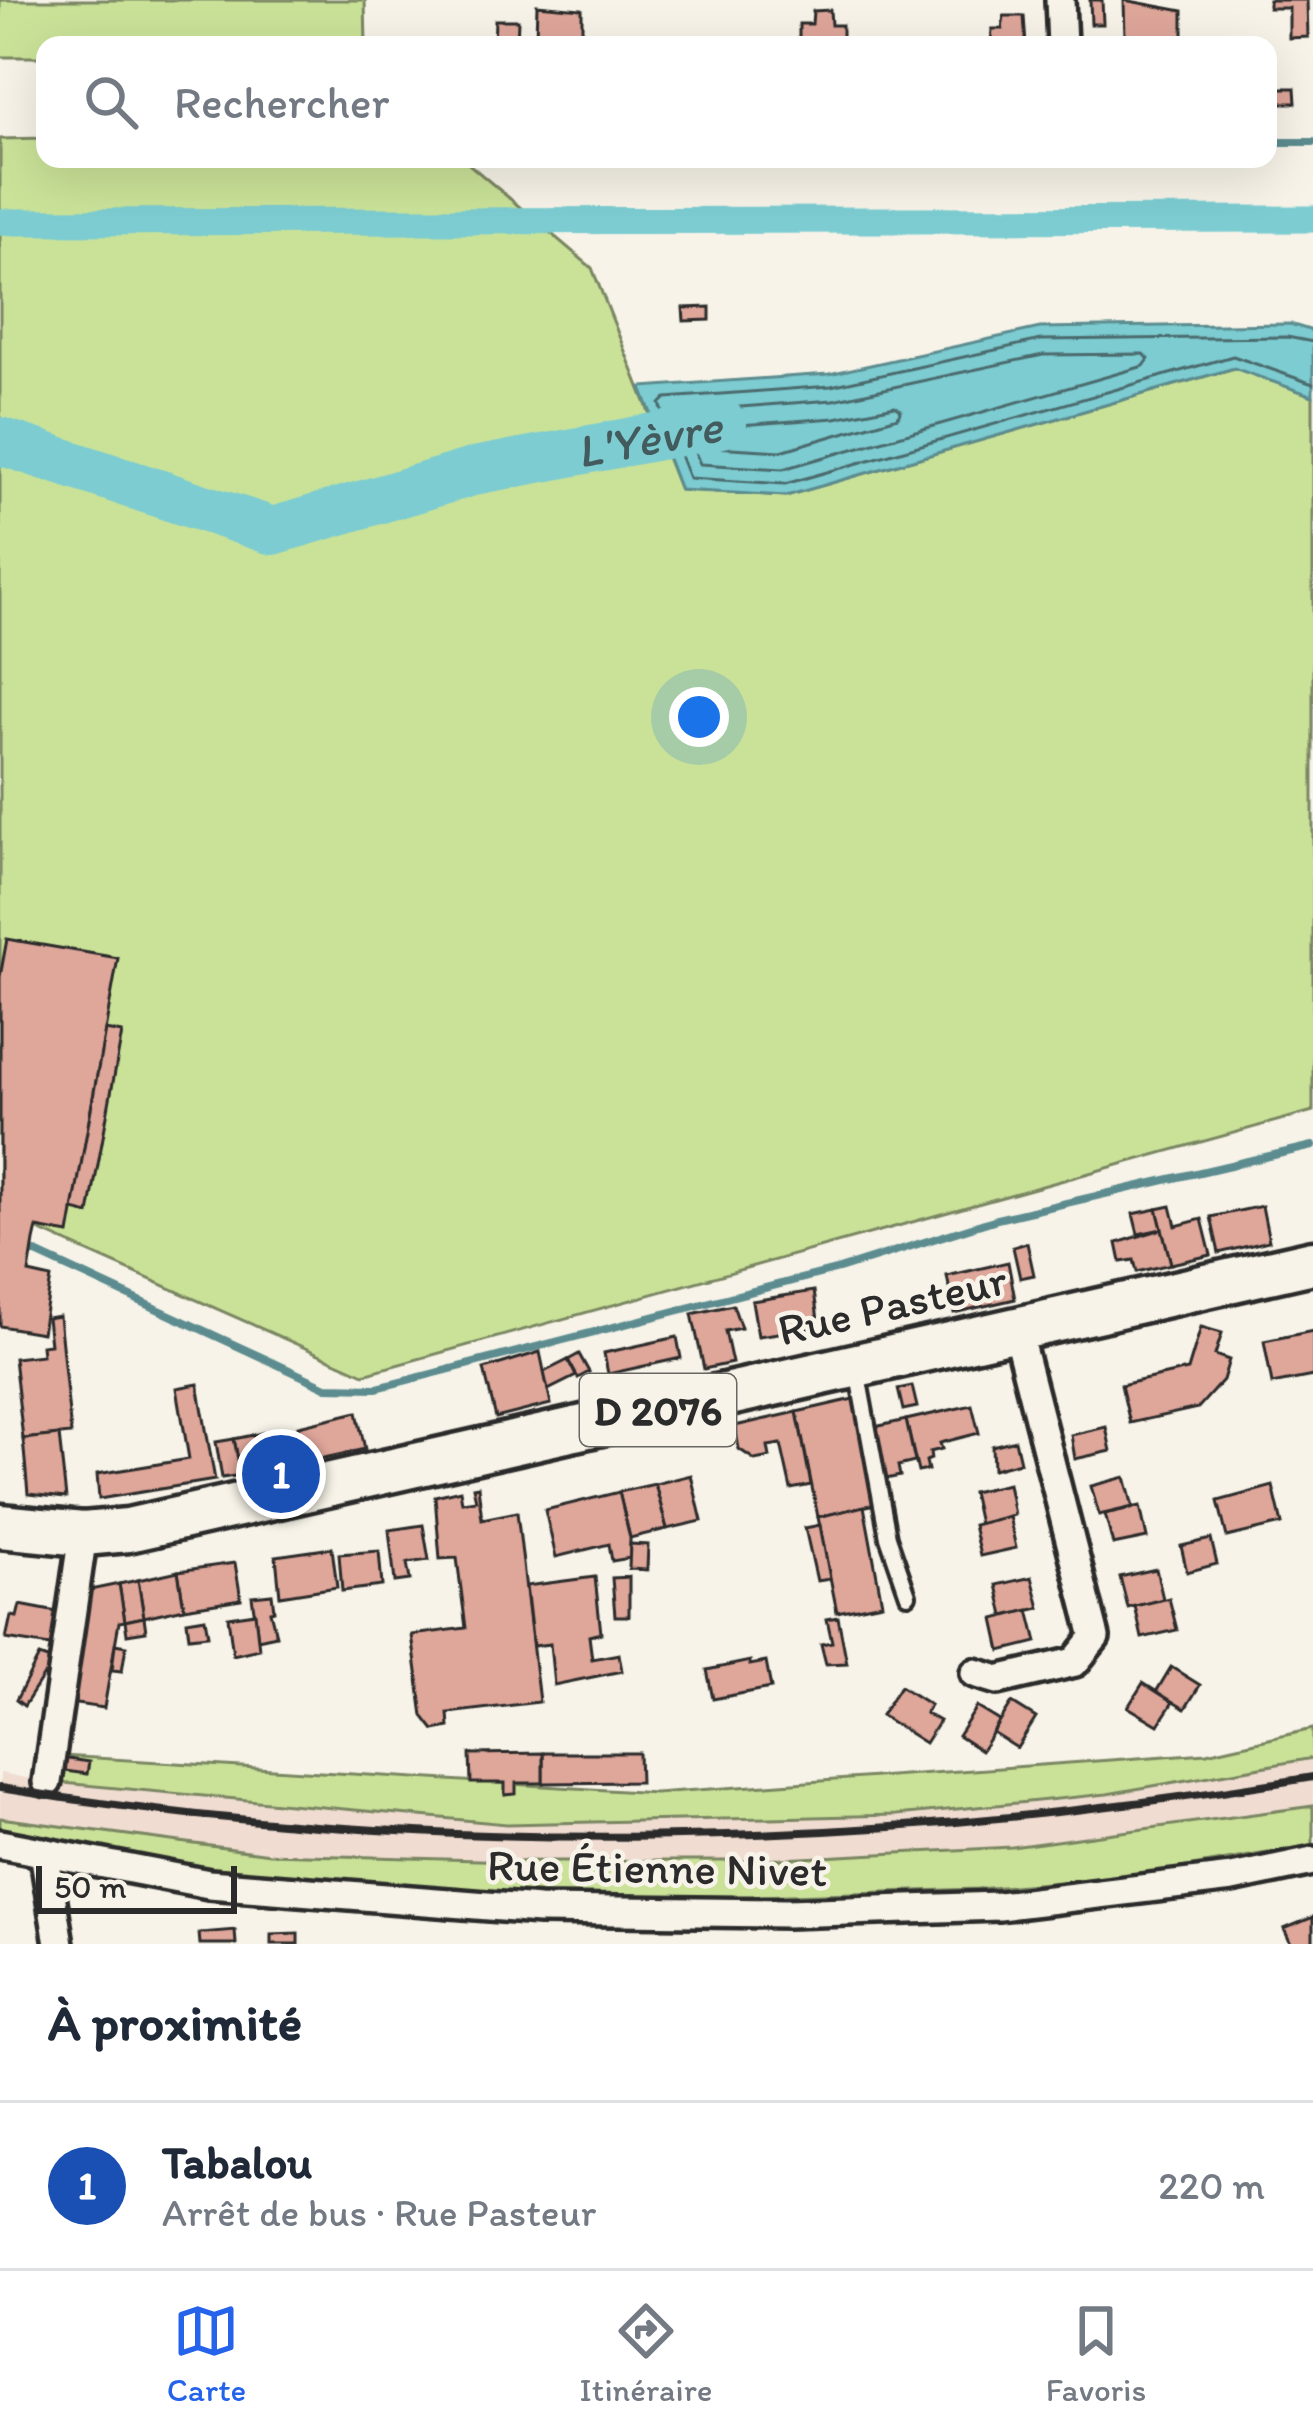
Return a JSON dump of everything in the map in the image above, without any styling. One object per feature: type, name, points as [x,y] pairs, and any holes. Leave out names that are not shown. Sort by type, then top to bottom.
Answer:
[{"type":"main road","name":"Rue Pasteur","points":[[0,1526],[83,1534],[151,1525],[1313,1262]]},
{"type":"street","points":[[1060,0],[1062,36]]},
{"type":"street","points":[[975,1673],[998,1680],[1075,1662],[1095,1637],[1016,1328]]},
{"type":"street","points":[[47,1782],[83,1534]]},
{"type":"street","name":"Rue Étienne Nivet","points":[[0,1844],[209,1884],[539,1910],[912,1910],[1075,1900],[1232,1878],[1313,1861]]},
{"type":"street","points":[[44,1852],[59,1944]]},
{"type":"lane","points":[[856,1365],[888,1537],[908,1595]]},
{"type":"shaded area","points":[[1313,1746],[1313,1820],[784,1873],[259,1860],[0,1822],[0,1773],[47,1782],[208,1793],[718,1804]]},
{"type":"green space","points":[[0,0],[365,0],[366,36],[36,36],[36,57],[0,57]]},
{"type":"green space","points":[[36,138],[36,168],[474,168],[592,268],[680,490],[786,496],[1235,368],[1313,396],[1313,1111],[364,1374],[0,1213],[0,139]]},
{"type":"green space","points":[[1313,1729],[1313,1758],[1107,1794],[897,1815],[507,1824],[62,1783],[64,1756],[655,1793],[1207,1753]]},
{"type":"green space","points":[[1313,1806],[1313,1845],[1141,1875],[977,1889],[692,1898],[513,1896],[376,1886],[181,1864],[0,1831],[0,1818],[270,1854],[746,1861],[1012,1847]]},
{"type":"water","points":[[1290,324],[1313,331],[1313,396],[1234,368],[786,496],[680,490],[641,387],[829,374],[1040,328]]},
{"type":"building","points":[[1090,0],[1102,0],[1103,24],[1091,24]]},
{"type":"building","points":[[1124,0],[1183,11],[1183,36],[1125,36]]},
{"type":"building","points":[[1269,0],[1307,0],[1308,37],[1289,38],[1289,8],[1269,8]]},
{"type":"building","points":[[537,5],[582,9],[582,36],[536,36]]},
{"type":"building","points":[[830,10],[831,25],[842,25],[842,36],[799,36],[799,24],[812,24],[813,11]]},
{"type":"building","points":[[1004,16],[1024,16],[1025,36],[992,36],[992,29],[1002,29]]},
{"type":"building","points":[[495,20],[518,20],[517,36],[494,36]]},
{"type":"building","points":[[1277,88],[1295,88],[1296,103],[1277,103]]},
{"type":"building","points":[[710,307],[710,320],[684,321],[683,308]]},
{"type":"building","points":[[7,939],[118,958],[69,1234],[37,1228],[34,1241],[29,1273],[51,1278],[42,1333],[0,1326],[0,977]]},
{"type":"building","points":[[105,1030],[122,1033],[89,1214],[73,1210]]},
{"type":"building","points":[[1171,1206],[1176,1226],[1202,1219],[1211,1255],[1171,1264],[1157,1209]]},
{"type":"building","points":[[1262,1206],[1269,1241],[1219,1253],[1211,1217]]},
{"type":"building","points":[[1157,1209],[1162,1229],[1138,1234],[1133,1214]]},
{"type":"building","points":[[1162,1229],[1171,1264],[1137,1272],[1134,1260],[1121,1262],[1117,1243]]},
{"type":"building","points":[[1027,1243],[1034,1275],[1020,1278],[1013,1247]]},
{"type":"building","points":[[1008,1262],[1015,1299],[954,1313],[947,1276]]},
{"type":"building","points":[[814,1291],[819,1327],[758,1336],[752,1301]]},
{"type":"building","points":[[733,1305],[741,1328],[725,1331],[732,1363],[704,1369],[692,1314]]},
{"type":"building","points":[[59,1316],[71,1434],[23,1439],[14,1358],[42,1355],[41,1345],[50,1344],[47,1318]]},
{"type":"building","points":[[1201,1327],[1222,1333],[1215,1355],[1229,1360],[1223,1380],[1198,1408],[1130,1423],[1121,1385],[1188,1370]]},
{"type":"building","points":[[1313,1331],[1313,1376],[1272,1384],[1264,1341]]},
{"type":"building","points":[[677,1337],[681,1358],[608,1374],[604,1353]]},
{"type":"building","points":[[540,1352],[551,1404],[496,1418],[484,1369]]},
{"type":"building","points":[[579,1354],[589,1372],[578,1378],[568,1360]]},
{"type":"building","points":[[568,1360],[576,1376],[548,1390],[544,1372]]},
{"type":"building","points":[[198,1384],[215,1480],[99,1499],[97,1474],[189,1459],[177,1388]]},
{"type":"building","points":[[912,1386],[917,1407],[903,1410],[898,1389]]},
{"type":"building","points":[[853,1399],[875,1504],[818,1517],[797,1412]]},
{"type":"building","points":[[972,1405],[979,1433],[940,1443],[942,1449],[930,1452],[931,1459],[926,1461],[928,1470],[918,1472],[906,1420]]},
{"type":"building","points":[[357,1412],[365,1449],[306,1462],[298,1426]]},
{"type":"building","points":[[797,1412],[811,1485],[791,1489],[781,1444],[768,1446],[770,1457],[755,1460],[739,1449],[735,1426]]},
{"type":"building","points":[[906,1420],[915,1462],[898,1466],[900,1476],[886,1479],[875,1427]]},
{"type":"building","points":[[1106,1427],[1111,1451],[1075,1459],[1071,1435]]},
{"type":"building","points":[[292,1428],[299,1464],[278,1468],[271,1431]]},
{"type":"building","points":[[271,1431],[278,1468],[260,1471],[253,1435]]},
{"type":"building","points":[[59,1435],[66,1498],[28,1494],[23,1439]]},
{"type":"building","points":[[253,1435],[260,1471],[241,1475],[234,1439]]},
{"type":"building","points":[[234,1439],[241,1475],[222,1478],[216,1442]]},
{"type":"building","points":[[1015,1440],[1020,1462],[993,1469],[992,1446]]},
{"type":"building","points":[[691,1475],[702,1521],[667,1529],[655,1484]]},
{"type":"building","points":[[1125,1477],[1133,1507],[1099,1515],[1091,1486]]},
{"type":"building","points":[[655,1484],[667,1529],[630,1538],[619,1492]]},
{"type":"building","points":[[1008,1484],[1014,1515],[979,1524],[972,1492]]},
{"type":"building","points":[[478,1486],[482,1519],[517,1512],[539,1702],[448,1713],[449,1727],[434,1730],[423,1716],[412,1635],[466,1628],[457,1558],[440,1559],[435,1496],[460,1490],[462,1502],[476,1500],[473,1487]]},
{"type":"building","points":[[1273,1486],[1282,1524],[1227,1537],[1218,1501]]},
{"type":"building","points":[[619,1492],[630,1558],[612,1561],[609,1544],[556,1557],[545,1510]]},
{"type":"building","points":[[864,1506],[882,1603],[837,1612],[818,1517]]},
{"type":"building","points":[[1140,1506],[1147,1538],[1113,1545],[1105,1514]]},
{"type":"building","points":[[1009,1516],[1016,1548],[980,1556],[973,1525]]},
{"type":"building","points":[[423,1525],[429,1560],[407,1563],[410,1580],[395,1582],[389,1530]]},
{"type":"building","points":[[820,1525],[830,1579],[817,1581],[805,1528]]},
{"type":"building","points":[[1211,1539],[1217,1564],[1187,1572],[1181,1546]]},
{"type":"building","points":[[630,1544],[648,1545],[647,1570],[629,1569]]},
{"type":"building","points":[[332,1548],[337,1587],[280,1596],[276,1556]]},
{"type":"building","points":[[379,1551],[382,1586],[342,1591],[339,1554]]},
{"type":"building","points":[[235,1563],[241,1599],[184,1608],[178,1571]]},
{"type":"building","points":[[1156,1569],[1163,1599],[1128,1608],[1120,1577]]},
{"type":"building","points":[[178,1571],[184,1608],[144,1617],[138,1580]]},
{"type":"building","points":[[595,1577],[601,1633],[589,1636],[592,1659],[619,1654],[622,1671],[554,1685],[550,1644],[533,1646],[526,1586]]},
{"type":"building","points":[[629,1577],[629,1616],[615,1616],[612,1578]]},
{"type":"building","points":[[1032,1577],[1040,1608],[1004,1616],[997,1585]]},
{"type":"building","points":[[138,1580],[144,1617],[125,1621],[119,1584]]},
{"type":"building","points":[[119,1584],[125,1621],[119,1622],[104,1708],[69,1703],[90,1590]]},
{"type":"building","points":[[272,1594],[274,1610],[270,1611],[276,1635],[258,1639],[252,1596]]},
{"type":"building","points":[[1169,1598],[1177,1630],[1142,1638],[1135,1606]]},
{"type":"building","points":[[20,1605],[62,1613],[56,1647],[6,1639],[11,1616],[17,1617]]},
{"type":"building","points":[[1029,1610],[1037,1642],[1001,1651],[994,1619]]},
{"type":"building","points":[[255,1613],[259,1649],[233,1655],[228,1617]]},
{"type":"building","points":[[144,1617],[146,1631],[127,1634],[125,1621]]},
{"type":"building","points":[[838,1617],[847,1663],[826,1664],[821,1644],[832,1642],[827,1619]]},
{"type":"building","points":[[205,1618],[208,1635],[189,1637],[187,1621]]},
{"type":"building","points":[[115,1644],[126,1646],[122,1671],[112,1670]]},
{"type":"building","points":[[39,1656],[53,1661],[51,1677],[44,1675],[24,1706],[16,1700]]},
{"type":"building","points":[[750,1661],[750,1665],[766,1662],[771,1688],[713,1699],[707,1670]]},
{"type":"building","points":[[1171,1667],[1200,1685],[1185,1709],[1156,1692]]},
{"type":"building","points":[[1143,1683],[1173,1702],[1158,1725],[1128,1707]]},
{"type":"building","points":[[900,1686],[930,1705],[925,1713],[939,1721],[925,1743],[881,1715]]},
{"type":"building","points":[[1012,1703],[1036,1718],[1017,1748],[993,1733]]},
{"type":"building","points":[[977,1707],[1000,1721],[981,1751],[958,1736]]},
{"type":"building","points":[[543,1753],[639,1753],[640,1782],[543,1783]]},
{"type":"building","points":[[543,1753],[543,1783],[516,1783],[516,1794],[505,1795],[505,1783],[471,1783],[470,1754]]},
{"type":"building","points":[[61,1758],[89,1762],[87,1774],[58,1770]]},
{"type":"building","points":[[1313,1917],[1313,1944],[1291,1944],[1284,1929]]},
{"type":"building","points":[[235,1930],[236,1944],[200,1944],[199,1933]]},
{"type":"building","points":[[298,1933],[298,1944],[271,1944],[271,1934]]},
{"type":"waterway","points":[[1277,142],[1313,142]]},
{"type":"waterway","points":[[0,222],[1313,219]]},
{"type":"waterway","name":"L'Yèvre","points":[[0,441],[273,531],[479,470],[723,424]]},
{"type":"waterway","points":[[32,1251],[326,1387],[377,1388],[839,1269],[997,1219],[1313,1146]]},
{"type":"railway","points":[[0,1788],[327,1827],[657,1836],[986,1819],[1313,1777]]},
{"type":"place","name":"Tabalou","points":[[281,1474]]}]
